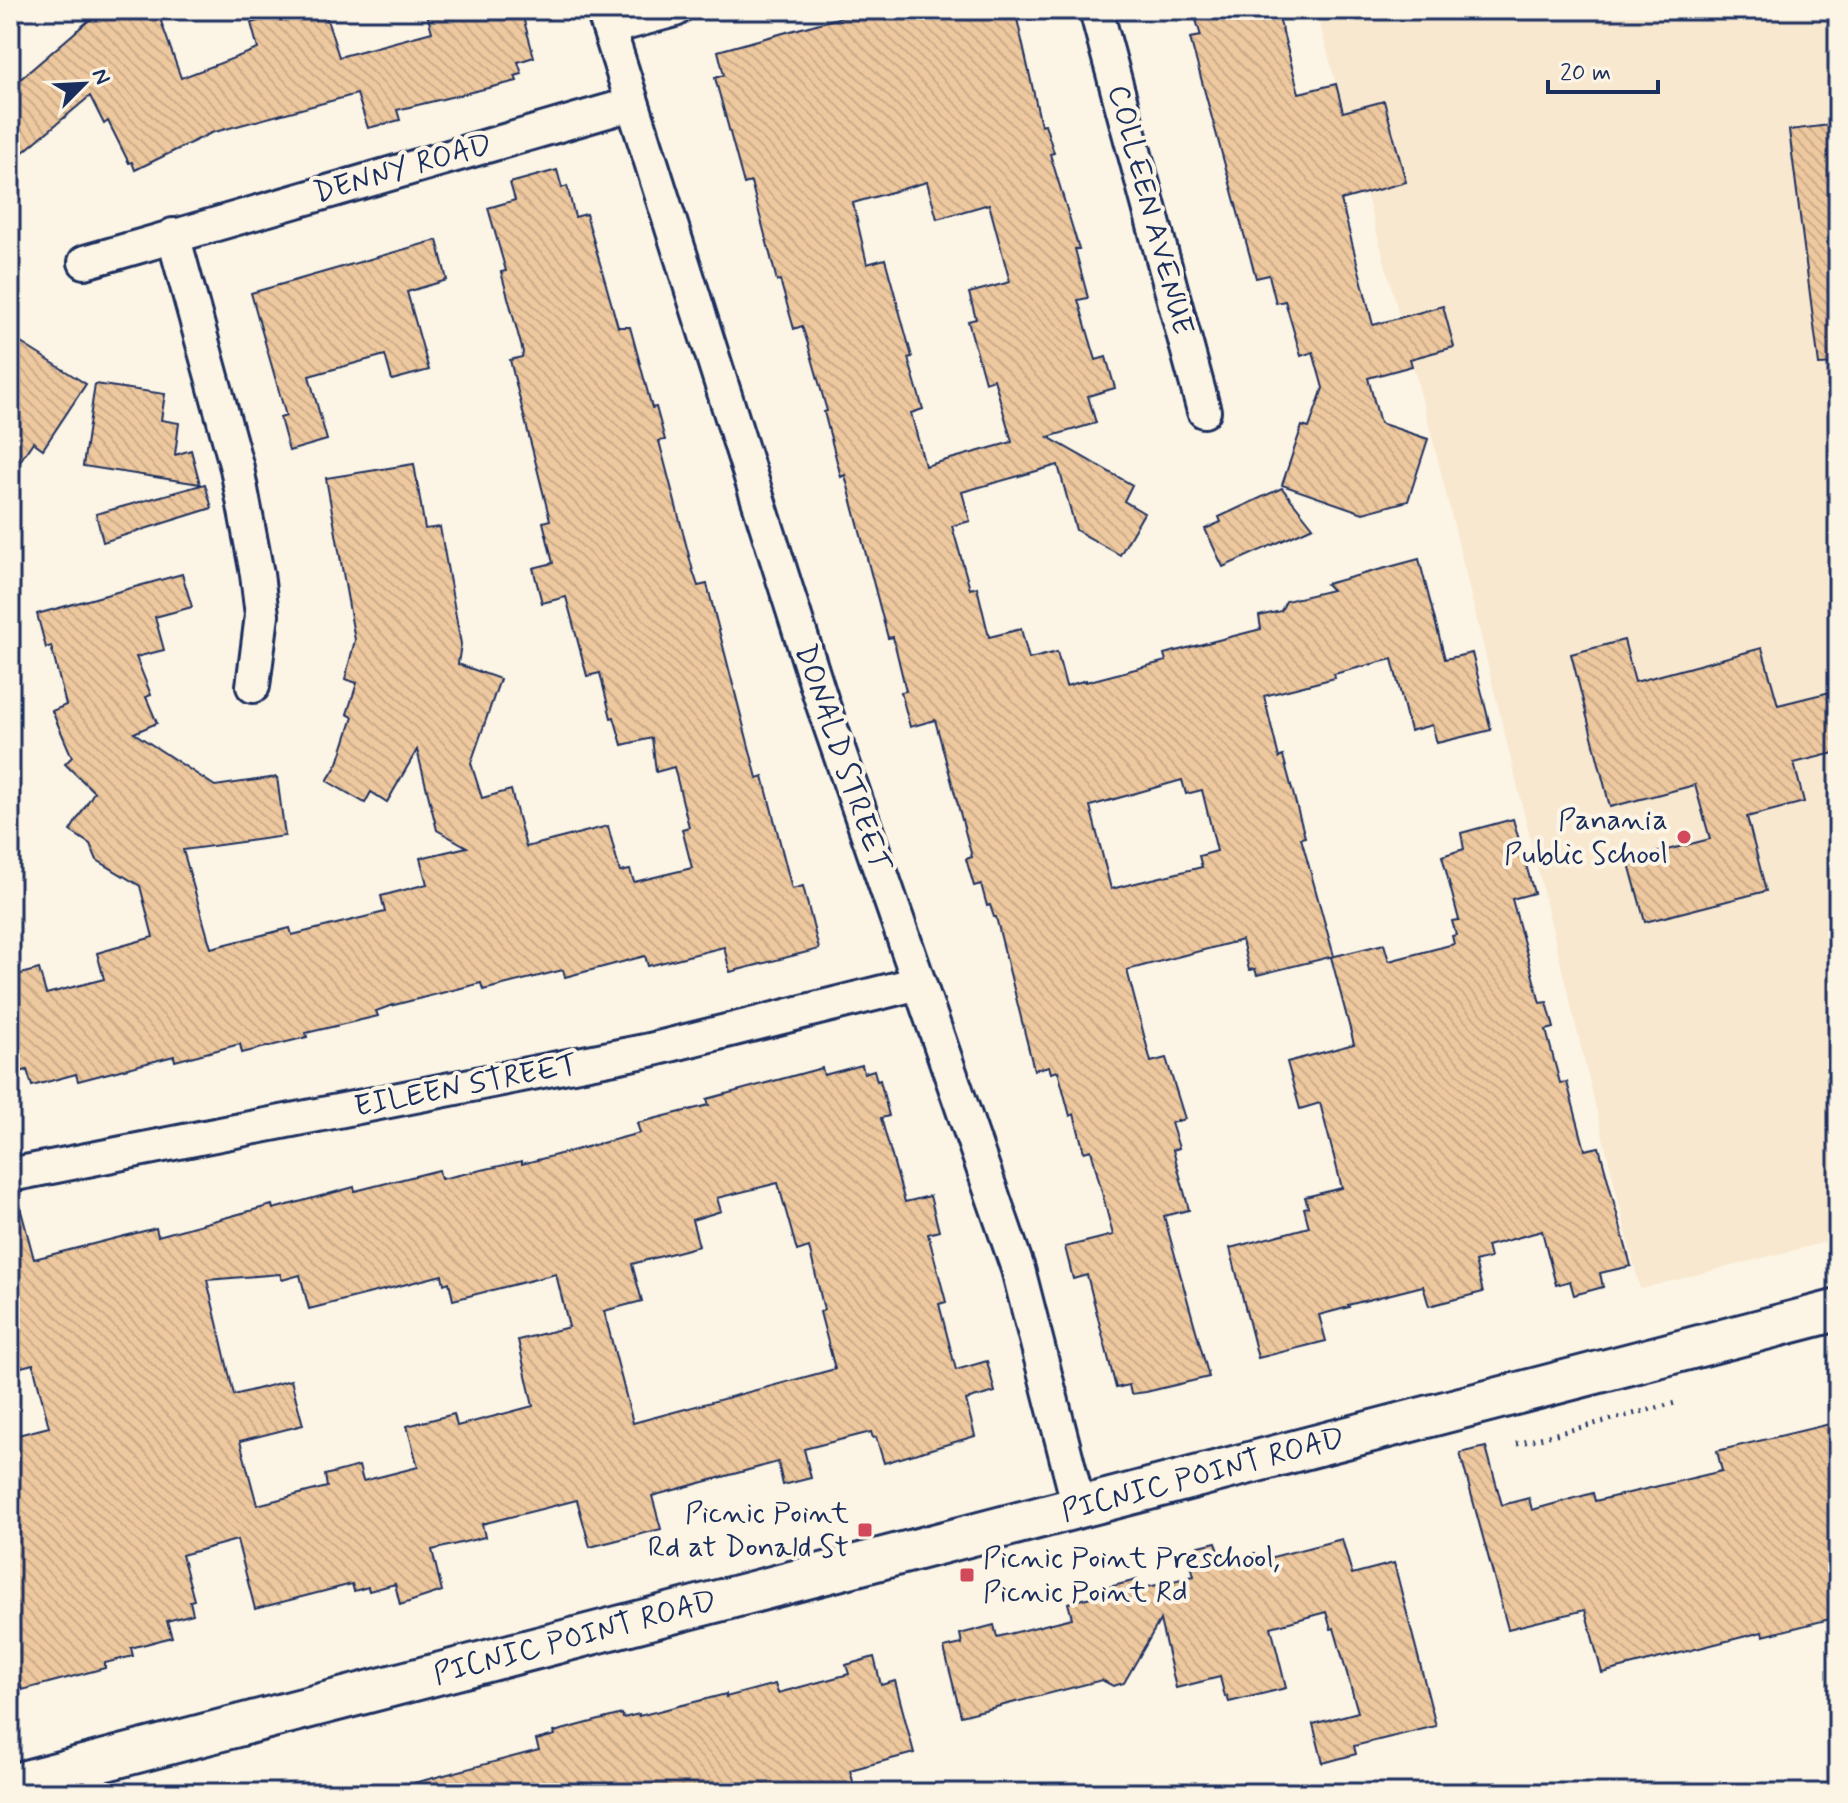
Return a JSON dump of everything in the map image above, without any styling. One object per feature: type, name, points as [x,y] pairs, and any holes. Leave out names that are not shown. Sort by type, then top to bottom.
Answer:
[{"type":"street","points":[[606,19],[675,10]]},
{"type":"street","name":"COLLEEN AVENUE","points":[[1096,10],[1204,411]]},
{"type":"street","name":"DONALD STREET","points":[[606,19],[818,691],[1018,1269],[1079,1507]]},
{"type":"street","name":"DENNY ROAD","points":[[85,262],[632,104]]},
{"type":"street","points":[[173,235],[237,468],[257,574],[262,615],[253,686]]},
{"type":"street","name":"EILEEN STREET","points":[[10,1175],[650,1050],[919,983]]},
{"type":"street","name":"PICNIC POINT ROAD","points":[[10,1785],[1838,1310]]},
{"type":"path","points":[[1517,1444],[1679,1402]]},
{"type":"shaded area","name":"Panania Public School","points":[[1316,10],[1838,10],[1838,1239],[1640,1289],[1432,436]]},
{"type":"building","points":[[101,10],[157,10],[181,78],[258,49],[251,23],[300,10],[324,10],[339,57],[432,32],[426,10],[521,10],[534,57],[518,62],[522,74],[515,76],[517,81],[397,110],[400,120],[368,128],[357,94],[211,133],[135,170],[108,121],[104,124],[90,96],[10,163],[10,88]]},
{"type":"building","points":[[867,10],[1015,10],[1041,125],[1045,124],[1054,153],[1050,154],[1079,249],[1075,249],[1088,298],[1078,300],[1096,360],[1106,357],[1115,388],[1088,396],[1096,423],[1048,437],[1132,485],[1124,501],[1144,513],[1120,555],[1076,530],[1058,465],[962,492],[970,521],[952,526],[970,589],[977,587],[989,637],[1021,629],[1029,659],[1057,652],[1066,686],[1166,661],[1164,654],[1261,629],[1259,616],[1281,611],[1286,601],[1332,590],[1326,584],[1419,559],[1445,659],[1472,653],[1491,730],[1437,743],[1432,725],[1410,731],[1392,659],[1334,674],[1335,678],[1264,696],[1279,758],[1283,756],[1305,837],[1301,838],[1334,956],[1257,975],[1255,969],[1249,970],[1242,940],[1127,970],[1151,1062],[1166,1058],[1185,1119],[1171,1123],[1179,1148],[1173,1150],[1189,1210],[1164,1216],[1209,1377],[1131,1394],[1129,1385],[1116,1388],[1087,1275],[1073,1279],[1065,1247],[1113,1235],[1091,1150],[1084,1152],[1058,1071],[1051,1073],[1049,1066],[1034,1070],[996,917],[990,905],[987,906],[981,884],[974,886],[966,859],[972,857],[935,720],[910,727],[901,692],[906,691],[893,637],[888,638],[845,475],[841,477],[808,344],[802,326],[794,329],[780,280],[777,281],[751,182],[744,184],[715,78],[724,75],[718,51]],"holes":[[[927,182],[937,219],[989,204],[1010,282],[969,293],[976,319],[968,321],[985,382],[994,379],[1012,442],[925,466],[911,413],[923,409],[908,358],[912,357],[885,259],[867,264],[853,203]],[[1182,780],[1186,794],[1202,790],[1217,851],[1199,856],[1202,867],[1111,889],[1090,806]]]},
{"type":"building","points":[[1234,10],[1277,10],[1299,93],[1336,84],[1343,112],[1384,101],[1406,182],[1341,200],[1373,325],[1443,306],[1454,347],[1410,359],[1412,366],[1368,378],[1380,423],[1428,439],[1408,501],[1363,513],[1282,485],[1302,426],[1309,428],[1323,388],[1313,352],[1301,356],[1285,301],[1276,303],[1269,275],[1256,278],[1190,38],[1201,36],[1196,20]]},
{"type":"building","points":[[1838,124],[1838,364],[1819,365],[1789,130]]},
{"type":"building","points":[[557,170],[562,188],[567,186],[575,217],[586,214],[618,327],[630,327],[652,408],[656,407],[665,440],[659,441],[693,571],[698,586],[707,584],[757,778],[763,776],[792,889],[803,886],[819,949],[730,972],[724,947],[648,966],[645,956],[565,977],[563,970],[483,990],[481,983],[390,1006],[376,1011],[378,1016],[306,1033],[307,1037],[242,1053],[240,1044],[175,1061],[174,1056],[78,1081],[76,1074],[32,1086],[27,1070],[10,1075],[10,977],[39,969],[46,994],[104,979],[97,953],[153,937],[140,886],[97,860],[90,844],[70,831],[94,792],[65,764],[72,757],[52,711],[66,705],[51,646],[46,648],[37,614],[182,574],[192,607],[155,617],[164,650],[136,657],[151,695],[146,697],[157,723],[134,733],[215,786],[277,777],[285,836],[183,850],[211,948],[290,928],[292,935],[385,912],[381,896],[427,884],[420,858],[467,847],[437,830],[417,750],[387,802],[371,792],[365,803],[327,781],[338,763],[353,717],[347,714],[357,683],[345,679],[355,640],[326,478],[414,464],[425,529],[440,527],[461,644],[458,664],[500,679],[471,763],[482,798],[511,790],[526,847],[608,826],[620,872],[630,870],[634,882],[692,868],[682,829],[689,827],[674,767],[656,772],[652,738],[622,745],[614,717],[611,718],[600,673],[587,676],[566,597],[542,603],[533,568],[553,563],[543,522],[550,520],[510,360],[522,357],[523,352],[501,272],[506,271],[488,208],[515,200],[510,183]]},
{"type":"building","points":[[437,240],[447,280],[407,292],[429,370],[392,380],[385,355],[309,376],[327,440],[289,451],[280,418],[286,416],[251,293]]},
{"type":"building","points":[[10,336],[86,384],[43,449],[33,442],[10,476]]},
{"type":"building","points":[[95,384],[165,394],[161,420],[179,423],[175,455],[191,450],[200,484],[83,466]]},
{"type":"building","points":[[205,484],[212,508],[103,542],[96,514]]},
{"type":"building","points":[[1282,488],[1313,527],[1223,567],[1205,529],[1221,522],[1219,517]]},
{"type":"building","points":[[1624,640],[1635,682],[1762,648],[1778,705],[1838,690],[1838,752],[1794,763],[1804,802],[1747,817],[1766,891],[1645,922],[1628,860],[1710,839],[1695,785],[1610,807],[1571,654]]},
{"type":"building","points":[[1513,819],[1534,893],[1512,899],[1540,1003],[1547,1002],[1554,1028],[1546,1030],[1560,1083],[1567,1082],[1585,1150],[1599,1147],[1631,1266],[1600,1273],[1603,1287],[1574,1295],[1570,1281],[1556,1285],[1542,1231],[1487,1246],[1490,1258],[1475,1262],[1483,1292],[1429,1306],[1423,1286],[1348,1305],[1319,1315],[1326,1341],[1258,1358],[1230,1248],[1309,1227],[1304,1208],[1308,1207],[1305,1197],[1342,1188],[1320,1103],[1300,1109],[1287,1062],[1354,1044],[1331,957],[1384,944],[1389,961],[1454,944],[1452,936],[1456,935],[1452,921],[1459,920],[1442,856],[1464,849],[1461,833]]},
{"type":"building","points":[[862,1065],[864,1073],[874,1070],[877,1081],[880,1080],[889,1116],[881,1118],[905,1202],[930,1196],[939,1231],[928,1234],[946,1302],[939,1304],[956,1370],[987,1361],[995,1392],[966,1400],[975,1436],[884,1463],[876,1437],[873,1438],[871,1432],[804,1449],[811,1478],[783,1485],[778,1462],[652,1496],[661,1529],[590,1547],[577,1500],[482,1524],[485,1537],[432,1550],[442,1591],[400,1605],[395,1584],[369,1591],[368,1587],[354,1591],[352,1584],[255,1609],[237,1540],[182,1555],[194,1600],[190,1601],[193,1614],[167,1621],[172,1637],[131,1648],[133,1656],[105,1663],[105,1668],[22,1690],[14,1661],[10,1662],[10,1437],[49,1427],[33,1364],[10,1370],[10,1208],[20,1207],[34,1259],[156,1228],[158,1236],[272,1205],[273,1209],[354,1187],[355,1191],[439,1170],[441,1179],[522,1161],[522,1164],[640,1133],[637,1123],[709,1105],[707,1099],[822,1068],[824,1075]],"holes":[[[778,1183],[797,1251],[809,1247],[824,1310],[820,1312],[835,1369],[633,1423],[604,1311],[642,1301],[632,1264],[699,1246],[692,1220],[721,1211],[717,1198]],[[280,1274],[282,1280],[300,1275],[309,1309],[442,1275],[444,1284],[449,1282],[453,1300],[556,1274],[569,1327],[518,1340],[533,1406],[457,1426],[454,1414],[407,1426],[418,1467],[363,1481],[359,1466],[325,1475],[327,1487],[257,1505],[240,1441],[303,1425],[291,1380],[234,1395],[207,1280]]]},
{"type":"building","points":[[1838,1422],[1838,1617],[1763,1636],[1762,1632],[1602,1673],[1585,1610],[1508,1629],[1460,1453],[1486,1447],[1502,1505],[1529,1498],[1532,1510],[1593,1493],[1595,1501],[1722,1471],[1717,1451]]},
{"type":"building","points":[[1342,1539],[1352,1574],[1394,1563],[1436,1726],[1354,1746],[1356,1754],[1323,1763],[1313,1724],[1358,1712],[1334,1628],[1331,1629],[1326,1612],[1271,1627],[1286,1688],[1229,1702],[1220,1677],[1176,1688],[1160,1620],[1124,1683],[1113,1686],[1102,1680],[961,1716],[944,1648],[962,1644],[960,1634],[994,1625],[997,1637],[1072,1618],[1068,1603],[1106,1593],[1105,1588],[1137,1580],[1140,1589],[1194,1576],[1187,1549],[1216,1542],[1222,1562],[1255,1553],[1257,1561]]},
{"type":"building","points":[[874,1657],[881,1685],[895,1681],[914,1753],[850,1770],[856,1793],[415,1793],[414,1783],[539,1750],[536,1740],[555,1735],[554,1732],[622,1714],[623,1718],[639,1716],[775,1684],[778,1693],[849,1674],[846,1665]]},
{"type":"place","name":"Panania Public School","points":[[1684,837]]},
{"type":"place","name":"Picnic Point Rd at Donald St","points":[[865,1530]]},
{"type":"place","name":"Picnic Point Preschool, Picnic Point Rd","points":[[967,1575]]}]
